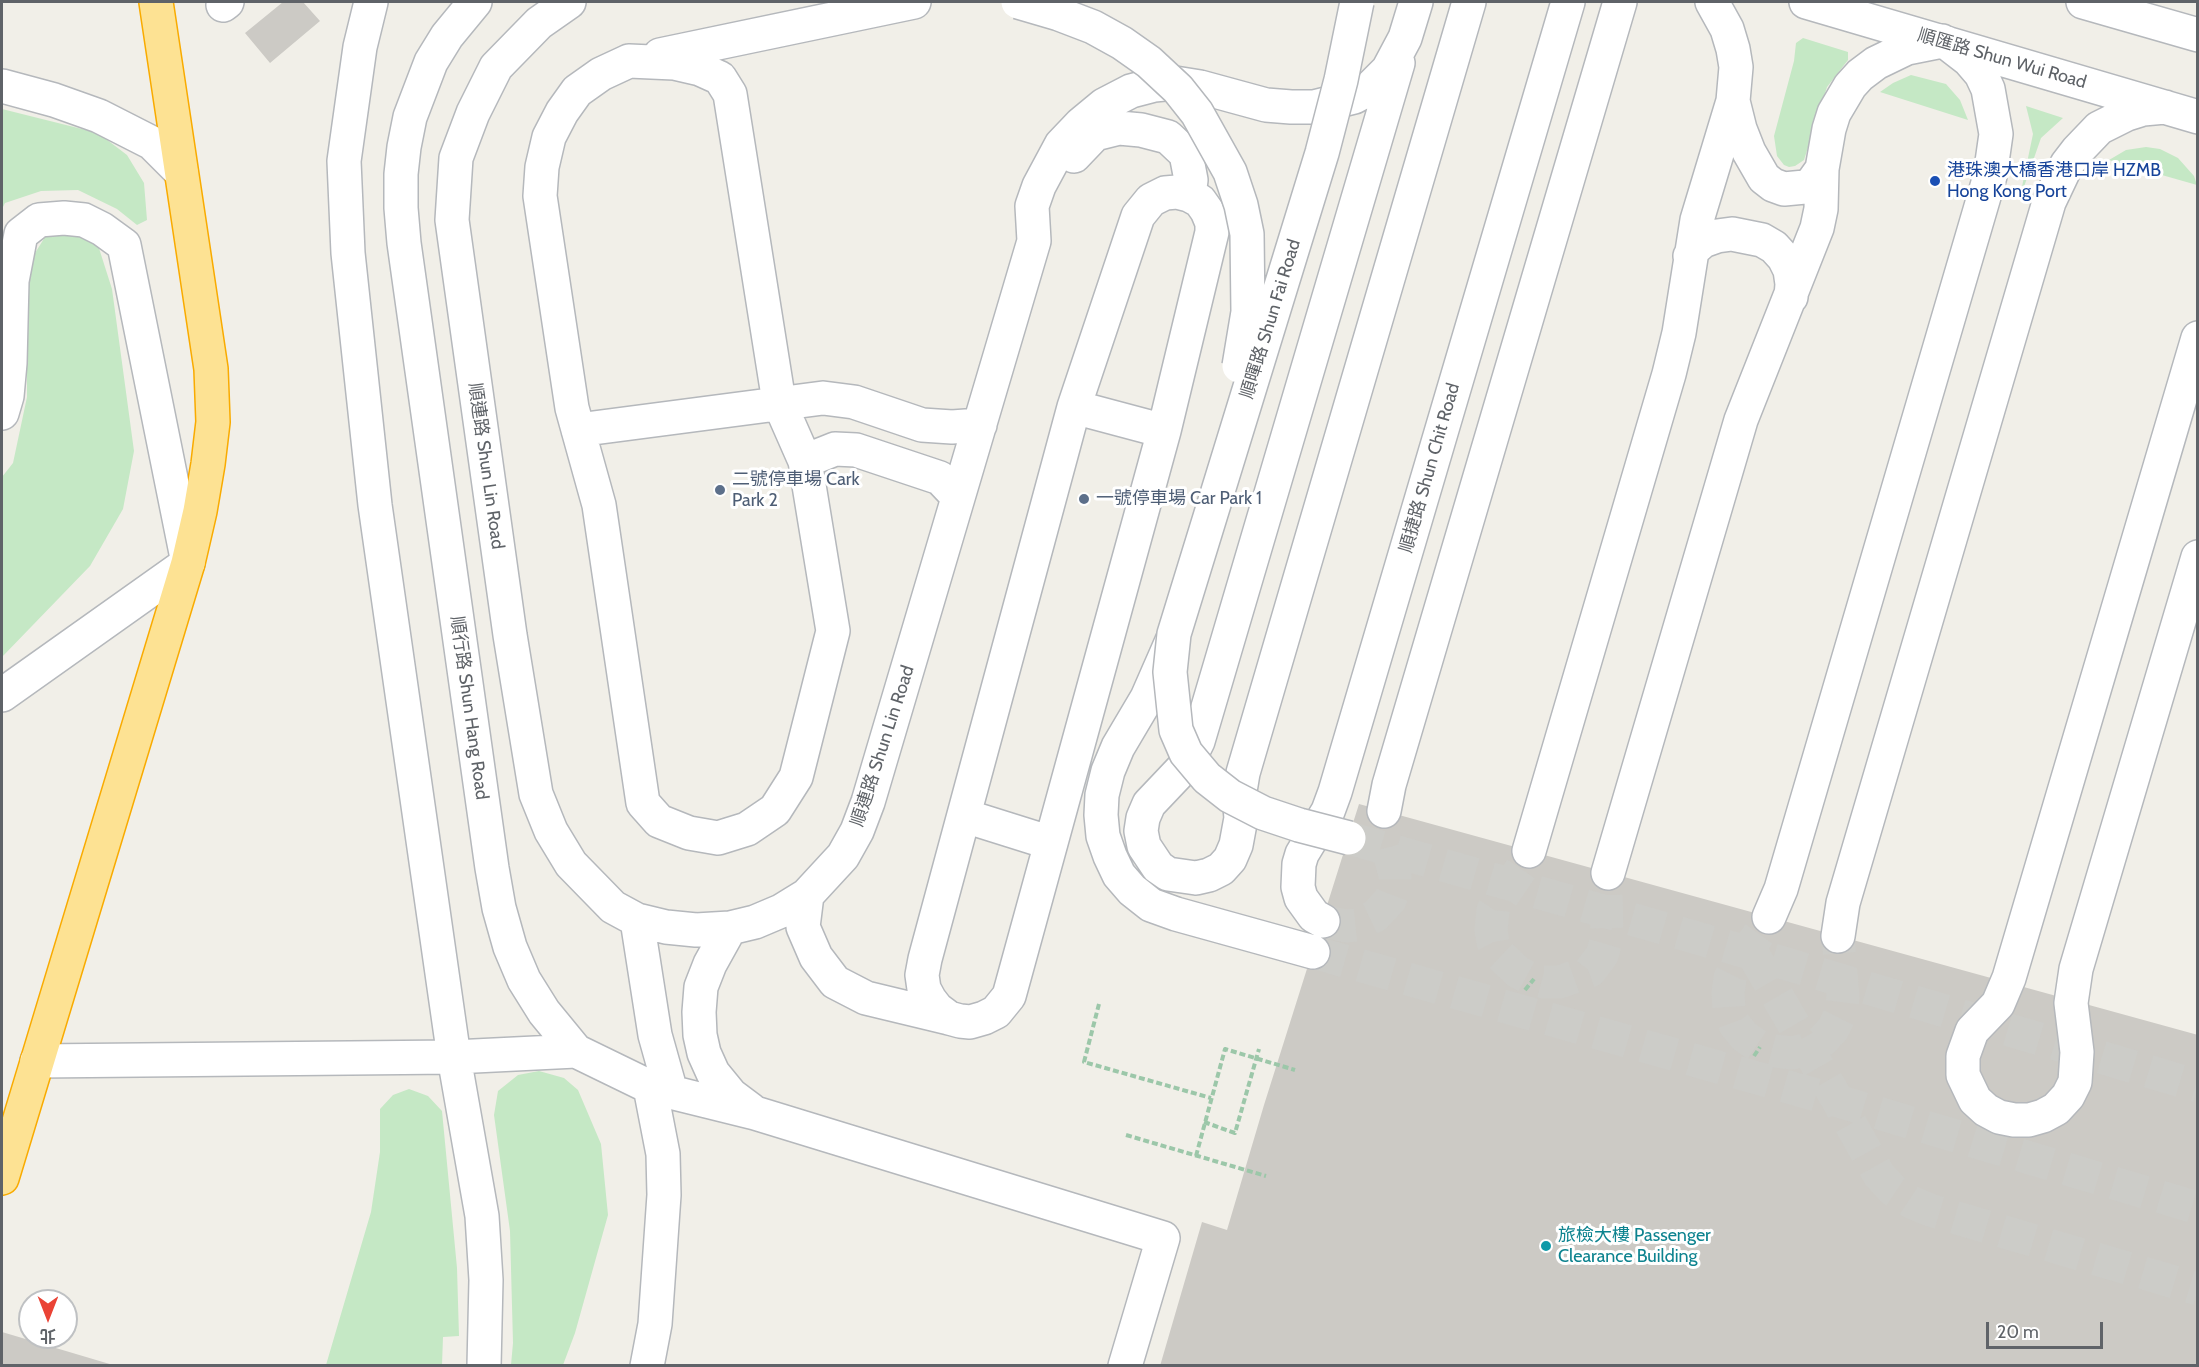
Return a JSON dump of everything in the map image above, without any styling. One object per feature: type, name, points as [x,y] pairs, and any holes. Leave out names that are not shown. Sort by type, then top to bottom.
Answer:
[{"type":"highway","points":[[2,1178],[188,563],[200,511],[213,422],[212,369],[156,2]]},
{"type":"street","points":[[371,2],[360,47],[344,162],[348,253],[375,505],[454,1057],[482,1216],[486,1280],[484,1365]]},
{"type":"street","name":"順行路 Shun Hang Road","points":[[475,2],[447,36],[423,80],[410,117],[404,147],[401,208],[443,524],[499,908],[510,947],[524,980],[544,1012],[576,1051],[660,1089],[755,1113],[1163,1238],[1125,1365]]},
{"type":"street","name":"順連路 Shun Lin Road","points":[[569,2],[530,12],[496,67],[473,113],[456,158],[452,220],[510,635],[536,795],[551,831],[570,864],[613,907],[637,920],[666,927],[696,930],[730,928],[755,922],[781,911],[807,895],[843,856],[858,831],[1034,242],[1032,206],[1048,167],[1061,145],[1104,105],[1131,91],[1154,85],[1175,83],[1200,87],[1266,105],[1314,107],[1354,97],[1378,82],[1388,70],[1405,38],[1416,2]]},
{"type":"street","points":[[629,62],[674,63],[700,69],[720,78],[730,94],[779,402],[805,461],[833,631],[796,777],[775,810],[747,829],[718,838],[689,833],[659,821],[643,803],[599,505],[572,408],[540,196],[542,167],[549,137],[561,112],[577,91],[601,74],[629,62],[914,2]]},
{"type":"street","points":[[1018,2],[1094,27],[1149,62],[1178,89],[1197,113],[1230,172],[1247,234],[1248,312],[1221,486]]},
{"type":"street","name":"順暉路 Shun Fai Road","points":[[1313,952],[1176,915],[1151,905],[1132,890],[1119,875],[1103,836],[1101,815],[1102,795],[1108,771],[1118,747],[1155,681],[1174,634],[1221,486],[1322,153],[1341,80],[1357,2]]},
{"type":"street","points":[[1405,38],[1198,741],[1186,765],[1149,804],[1143,818],[1141,831],[1144,846],[1158,867],[1168,874],[1196,878],[1209,875],[1221,869],[1230,859],[1236,845],[1243,773],[1469,2]]},
{"type":"street","name":"順捷路 Shun Chit Road","points":[[1323,921],[1314,916],[1301,898],[1298,887],[1299,864],[1302,854],[1328,811],[1335,792],[1568,2]]},
{"type":"street","points":[[1384,811],[1389,785],[1620,2]]},
{"type":"street","points":[[1529,851],[1669,374],[1679,333],[1697,220],[1733,101],[1736,67],[1733,49],[1727,28],[1712,2]]},
{"type":"street","name":"順匯路 Shun Wui Road","points":[[1806,2],[2184,116]]},
{"type":"street","points":[[2083,2],[2198,35]]},
{"type":"street","points":[[1608,873],[1741,420],[1818,228],[1822,169],[1834,113],[1841,98],[1860,75],[1892,54],[1921,44],[1944,42],[1969,60],[1981,74],[1988,88],[1996,134],[1990,176],[1781,889],[1769,917]]},
{"type":"street","points":[[2,86],[54,100],[99,116],[152,143],[181,172]]},
{"type":"street","points":[[1733,101],[1749,152],[1764,178],[1773,185],[1784,189],[1806,187],[1812,183],[1822,169]]},
{"type":"street","points":[[1838,936],[1843,903],[2056,183],[2077,150],[2099,128],[2143,109],[2184,116]]},
{"type":"street","points":[[1034,242],[1065,169],[1077,151],[1095,134],[1119,128],[1142,130],[1168,137],[1186,154],[1191,180],[1190,195]]},
{"type":"street","points":[[807,895],[803,927],[816,957],[835,982],[866,998],[949,1018],[970,1022],[996,1012],[1009,996],[1164,431],[1212,232],[1212,223],[1207,211],[1200,201],[1190,195],[1178,192],[1158,196],[1151,200],[1138,216],[1074,407],[925,959],[922,975],[924,989],[937,1009],[949,1018]]},
{"type":"street","points":[[2,413],[7,396],[10,363],[12,281],[21,234],[39,220],[64,218],[84,220],[102,229],[124,245],[188,563],[2,695]]},
{"type":"street","points":[[1690,256],[1703,242],[1717,236],[1732,234],[1762,240],[1774,247],[1784,258],[1790,270],[1792,284],[1790,299]]},
{"type":"street","points":[[2198,338],[2009,978],[1998,1004],[1972,1031],[1963,1056],[1963,1075],[1975,1100],[1986,1110],[1999,1117],[2029,1120],[2043,1116],[2056,1109],[2068,1096],[2075,1082],[2078,1052],[2072,1003],[2076,969],[2198,557]]},
{"type":"street","points":[[578,430],[823,398],[854,402],[922,425],[952,427],[980,425]]},
{"type":"street","points":[[1074,407],[1164,431]]},
{"type":"street","points":[[805,461],[835,449],[856,450],[940,478],[958,497]]},
{"type":"street","name":"順暉路 Shun Fai Road","points":[[1174,634],[1170,672],[1176,730],[1186,753],[1207,778],[1230,796],[1263,813],[1349,838]]},
{"type":"street","points":[[965,816],[1051,843]]},
{"type":"street","points":[[637,920],[655,1035],[660,1089],[664,1195],[655,1324],[647,1365]]},
{"type":"street","points":[[730,928],[710,964],[701,987],[700,1035],[704,1053],[713,1073],[731,1095],[755,1113]]},
{"type":"street","points":[[37,1061],[454,1057],[576,1051]]},
{"type":"path","points":[[1524,990],[1533,979]]},
{"type":"path","points":[[1099,1004],[1084,1062],[1210,1098]]},
{"type":"path","points":[[1754,1056],[1760,1047]]},
{"type":"path","points":[[1196,1156],[1225,1049],[1295,1070]]},
{"type":"path","points":[[1204,1122],[1235,1133],[1258,1049]]},
{"type":"path","points":[[1126,1135],[1266,1176]]},
{"type":"green space","points":[[1803,38],[1848,52],[1848,60],[1827,87],[1804,160],[1789,167],[1784,165],[1777,156],[1774,136],[1794,61],[1796,43]]},
{"type":"green space","points":[[1911,75],[1946,84],[1960,100],[1968,120],[1880,92]]},
{"type":"green space","points":[[2026,106],[2063,118],[2041,138],[2019,201],[2033,134]]},
{"type":"green space","points":[[2,109],[98,133],[127,155],[144,183],[147,220],[137,225],[117,209],[78,190],[41,191],[5,203],[2,209]]},
{"type":"green space","points":[[2146,147],[2160,149],[2178,158],[2194,176],[2197,185],[2109,160],[2126,150]]},
{"type":"green space","points":[[77,232],[97,242],[112,289],[134,451],[123,509],[90,566],[2,657],[2,477],[13,463],[27,397],[27,266],[45,237]]},
{"type":"green space","points":[[539,1071],[564,1078],[578,1090],[601,1144],[608,1215],[575,1333],[563,1365],[511,1365],[513,1343],[510,1231],[494,1115],[498,1091],[518,1075]]},
{"type":"green space","points":[[409,1089],[428,1096],[442,1111],[457,1268],[459,1336],[443,1337],[442,1365],[326,1365],[371,1212],[380,1152],[380,1109],[393,1095]]},
{"type":"building","points":[[283,2],[303,2],[320,21],[270,63],[245,33]]},
{"type":"building","points":[[1359,804],[2198,1035],[2198,1366],[1160,1366],[1202,1222],[1227,1230]]},
{"type":"building","points":[[2,1332],[18,1337],[18,1349],[59,1349],[113,1365],[113,1366],[2,1366]]},
{"type":"tunnel","points":[[1323,921],[1346,926],[1356,925],[1375,916],[1390,900],[1395,887],[1395,875],[1384,834]]},
{"type":"tunnel","points":[[1349,838],[1753,954],[2198,1086]]},
{"type":"tunnel","points":[[1521,869],[1493,910],[1491,930],[1493,942],[1500,955],[1518,972],[1529,978],[1544,982],[1560,982],[1590,971],[1602,955],[1607,938],[1606,892]]},
{"type":"tunnel","points":[[1759,934],[1730,978],[1729,1009],[1735,1025],[1745,1037],[1760,1047],[1792,1053],[1808,1049],[1822,1041],[1833,1029],[1841,1013],[1843,997],[1838,936]]},
{"type":"tunnel","points":[[1313,952],[1838,1101],[2198,1208]]},
{"type":"tunnel","points":[[1753,954],[1879,1175],[1893,1190],[1911,1202],[1930,1210],[2198,1289]]},
{"type":"place","name":"港珠澳大橋香港口岸 HZMB Hong Kong Port","points":[[1935,181]]},
{"type":"place","name":"二號停車場 Cark Park 2","points":[[720,490]]},
{"type":"place","name":"一號停車場 Car Park 1","points":[[1084,499]]},
{"type":"place","name":"旅檢大樓 Passenger Clearance Building","points":[[1546,1246]]}]
